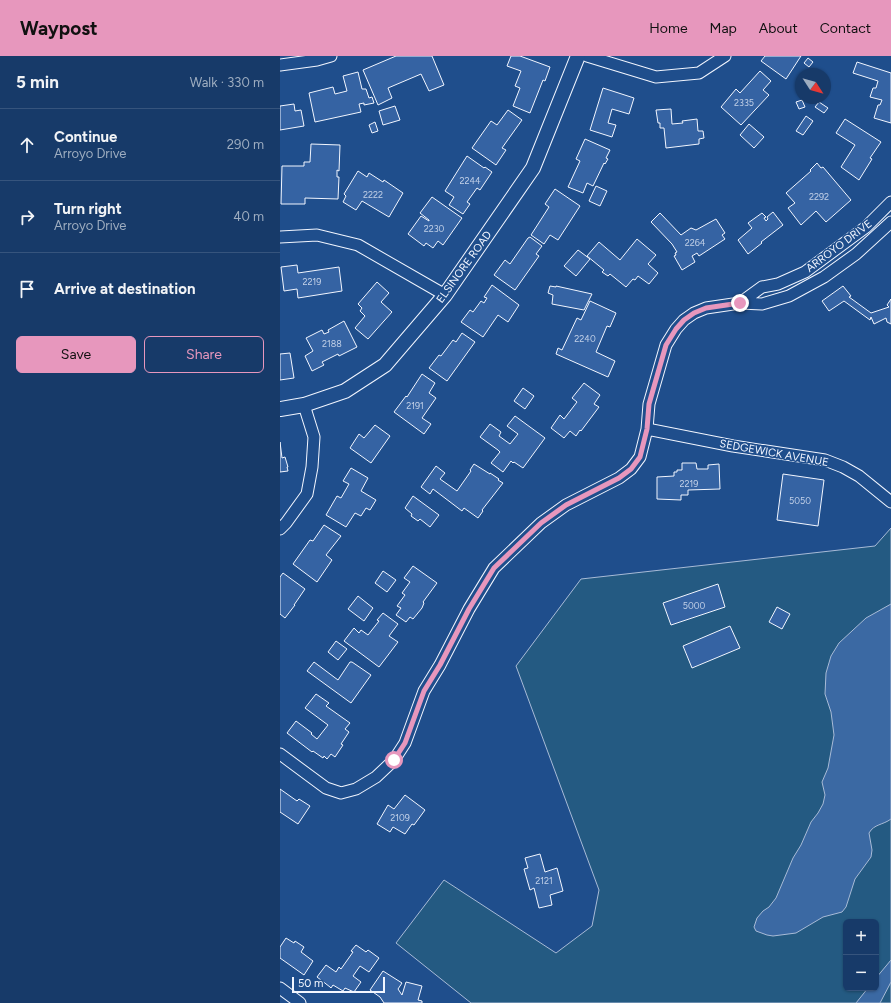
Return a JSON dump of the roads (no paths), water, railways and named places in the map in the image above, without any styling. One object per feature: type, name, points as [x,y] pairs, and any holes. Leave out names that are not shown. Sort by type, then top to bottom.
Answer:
[{"type":"street","points":[[280,65],[331,56]]},
{"type":"street","name":"ELSINORE ROAD","points":[[280,409],[304,405],[345,391],[385,366],[445,295],[533,168],[578,56]]},
{"type":"street","points":[[587,56],[656,77],[699,73],[725,56]]},
{"type":"street","name":"ARROYO DRIVE","points":[[740,303],[762,287],[778,284],[805,272],[866,227],[891,202]]},
{"type":"street","name":"ARROYO DRIVE","points":[[280,754],[326,788],[341,793],[356,789],[376,777],[394,760],[405,743],[424,691],[440,665],[469,609],[494,568],[541,523],[566,505],[619,478],[631,469],[640,457],[647,429],[649,404],[666,345],[676,329],[684,320],[694,313],[706,308],[740,303],[762,304],[789,296],[824,277],[856,254],[891,222]]},
{"type":"street","points":[[280,237],[317,235],[358,245],[445,295]]},
{"type":"street","points":[[280,528],[286,523],[307,494],[312,467],[314,438],[304,405]]},
{"type":"street","name":"SEDGEWICK AVENUE","points":[[647,429],[733,446],[825,460],[843,467],[859,476],[891,502]]},
{"type":"street","points":[[280,988],[300,1003]]}]
